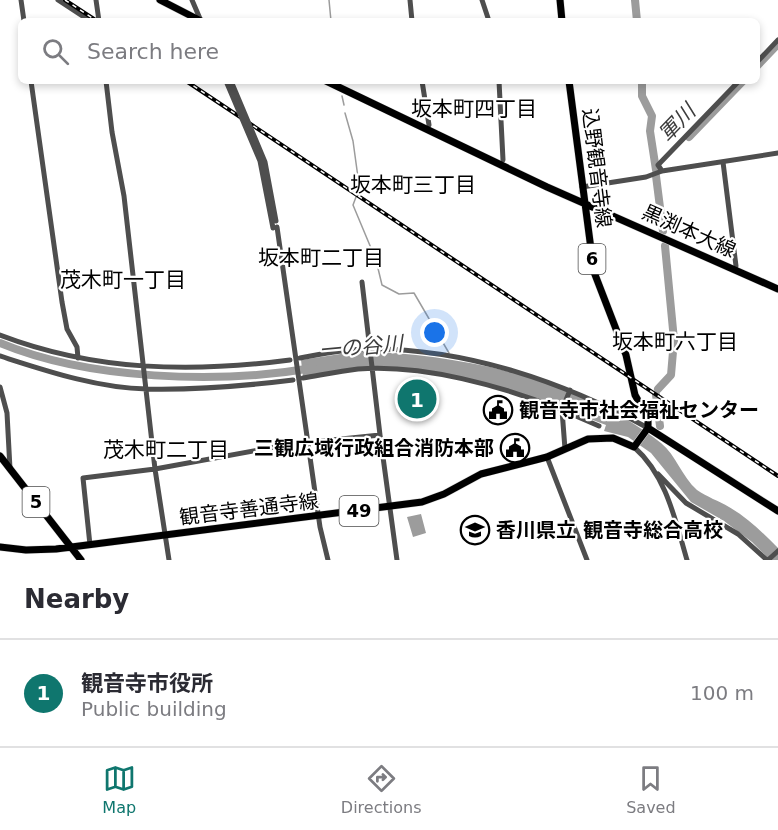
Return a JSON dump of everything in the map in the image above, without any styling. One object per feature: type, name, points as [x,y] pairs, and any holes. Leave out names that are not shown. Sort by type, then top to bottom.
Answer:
[{"type":"main road","points":[[160,0],[195,18]]},
{"type":"main road","points":[[560,0],[562,18]]},
{"type":"main road","name":"黒渕本大線","points":[[332,84],[585,203],[778,289]]},
{"type":"main road","name":"込野観音寺線","points":[[569,84],[597,286],[626,356],[635,395],[648,418],[647,429]]},
{"type":"main road","points":[[635,445],[647,429],[778,511]]},
{"type":"main road","name":"観音寺善通寺線","points":[[0,547],[26,550],[71,547],[429,501],[482,474],[547,457],[603,436],[635,445]]},
{"type":"main road","name":"5","points":[[0,456],[81,560]]},
{"type":"street","points":[[21,0],[24,18]]},
{"type":"street","points":[[58,0],[85,18]]},
{"type":"street","points":[[96,0],[99,18]]},
{"type":"street","points":[[192,0],[200,18]]},
{"type":"street","points":[[410,0],[412,18]]},
{"type":"street","points":[[482,0],[488,18]]},
{"type":"street","points":[[179,10],[188,18]]},
{"type":"street","points":[[760,59],[778,40]]},
{"type":"street","points":[[31,84],[62,302],[67,329],[77,347],[78,358]]},
{"type":"street","points":[[106,84],[112,132],[124,196],[155,470],[169,560]]},
{"type":"street","points":[[229,84],[265,176],[275,227]]},
{"type":"street","points":[[229,84],[265,162],[318,517],[328,560]]},
{"type":"street","points":[[422,84],[429,124]]},
{"type":"street","points":[[499,84],[503,160]]},
{"type":"street","points":[[662,171],[658,165],[735,84]]},
{"type":"street","points":[[582,188],[646,177],[662,171],[778,153]]},
{"type":"street","points":[[724,161],[722,166],[736,266]]},
{"type":"street","points":[[362,282],[388,507],[397,560]]},
{"type":"street","points":[[0,335],[27,345],[78,358],[144,367],[224,367],[370,349],[465,358],[570,390],[647,429]]},
{"type":"street","points":[[0,356],[43,370],[105,384],[146,389],[298,379],[359,369],[470,380],[520,394],[599,426]]},
{"type":"street","points":[[0,387],[7,413],[10,469]]},
{"type":"street","points":[[565,449],[562,410],[570,390]]},
{"type":"street","points":[[312,442],[380,435]]},
{"type":"street","points":[[90,544],[81,479],[155,470],[302,442]]},
{"type":"street","points":[[635,445],[658,474],[686,503],[738,534],[767,560],[778,551]]},
{"type":"street","points":[[547,457],[585,560]]},
{"type":"street","points":[[658,474],[687,560]]},
{"type":"shaded area","points":[[360,351],[399,353],[479,365],[557,386],[594,402],[629,421],[661,443],[697,490],[743,516],[778,548],[778,560],[770,560],[752,542],[724,521],[691,502],[651,453],[628,437],[604,431],[606,425],[496,386],[439,373],[380,368],[303,377],[301,360]]},
{"type":"shaded area","points":[[421,514],[426,533],[413,537],[407,517]]},
{"type":"waterway","points":[[329,0],[331,18]]},
{"type":"waterway","points":[[635,0],[637,18]]},
{"type":"waterway","name":"軍川","points":[[760,63],[778,44]]},
{"type":"waterway","points":[[642,84],[642,96],[652,116],[650,131],[656,170]]},
{"type":"waterway","name":"軍川","points":[[689,137],[740,84]]},
{"type":"waterway","points":[[342,96],[344,105]]},
{"type":"waterway","points":[[345,113],[353,141],[360,192]]},
{"type":"waterway","points":[[656,176],[663,231]]},
{"type":"waterway","points":[[356,197],[353,205],[376,260],[382,285],[399,294],[414,293],[449,353]]},
{"type":"waterway","points":[[658,389],[671,375],[674,340],[665,246]]},
{"type":"waterway","name":"一の谷川","points":[[0,343],[73,365],[154,375],[237,376],[313,368]]},
{"type":"waterway","points":[[656,395],[660,426]]},
{"type":"railway","points":[[65,0],[92,18]]},
{"type":"railway","points":[[190,84],[778,476]]},
{"type":"place","name":"観音寺市役所","points":[[417,399]]},
{"type":"place","name":"観音寺市社会福祉センター","points":[[498,410]]},
{"type":"place","name":"三観広域行政組合消防本部","points":[[515,448]]},
{"type":"place","name":"香川県立 観音寺総合高校","points":[[475,530]]},
{"type":"district","name":"坂本町四丁目","points":[[474,109]]},
{"type":"district","name":"坂本町三丁目","points":[[413,185]]},
{"type":"district","name":"坂本町二丁目","points":[[321,258]]},
{"type":"district","name":"茂木町一丁目","points":[[123,280]]},
{"type":"district","name":"坂本町六丁目","points":[[675,342]]},
{"type":"district","name":"茂木町二丁目","points":[[166,450]]}]
